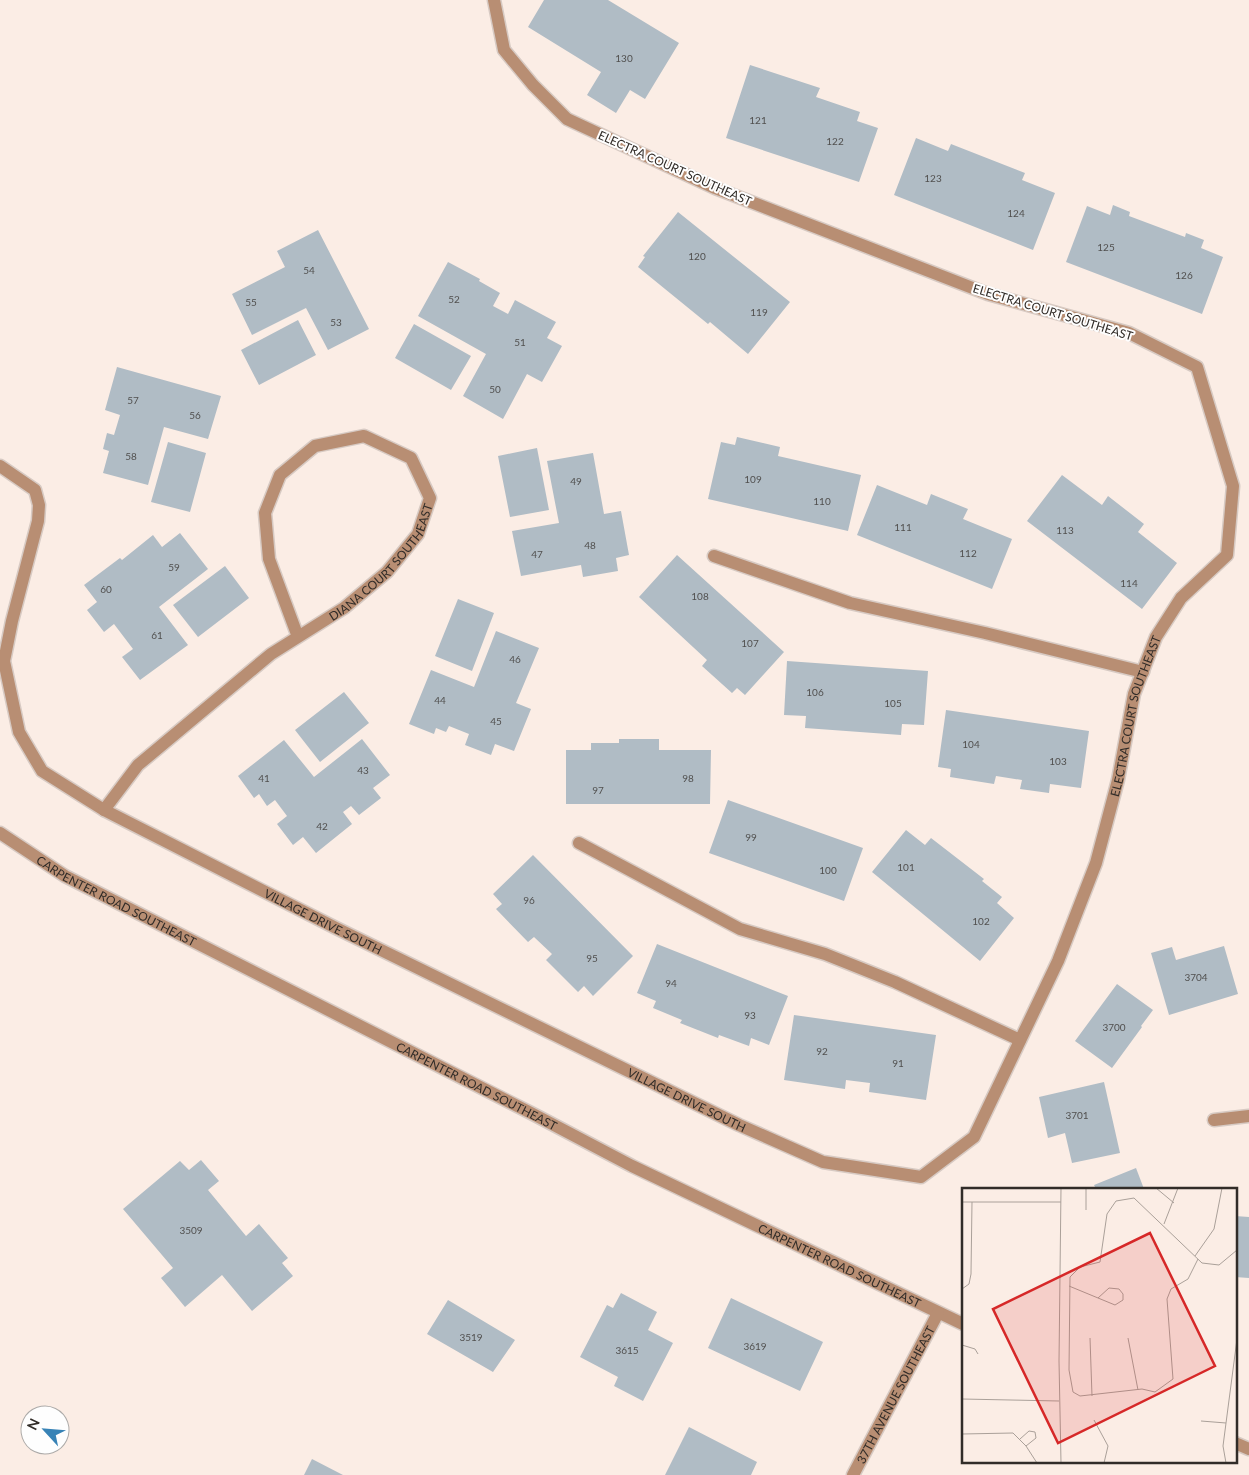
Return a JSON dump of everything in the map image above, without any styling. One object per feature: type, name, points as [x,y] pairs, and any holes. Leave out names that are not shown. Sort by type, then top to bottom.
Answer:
[{"type":"street","name":"ELECTRA COURT SOUTHEAST","points":[[494,0],[504,50],[533,85],[567,119],[715,188],[988,294],[1129,333],[1198,367],[1233,486],[1227,555],[1181,598],[1156,637],[1134,694],[1118,780],[1096,863],[1058,961],[974,1137],[921,1177]]},
{"type":"street","name":"DIANA COURT SOUTHEAST","points":[[104,810],[138,765],[271,654],[298,637],[344,608],[386,572],[418,534],[430,498],[411,458],[364,436],[315,446],[280,475],[265,513],[269,559],[298,637]]},
{"type":"street","name":"VILLAGE DRIVE SOUTH","points":[[0,466],[35,490],[39,505],[38,521],[4,660],[19,732],[42,771],[104,810],[336,928],[739,1125],[823,1162],[921,1177]]},
{"type":"street","points":[[714,556],[850,603],[985,633],[1143,672]]},
{"type":"street","name":"CARPENTER ROAD SOUTHEAST","points":[[0,833],[65,876],[632,1166],[962,1324]]},
{"type":"street","points":[[579,843],[740,929],[825,954],[895,982],[1020,1040]]},
{"type":"street","points":[[1214,1120],[1249,1116]]},
{"type":"street","name":"37TH AVENUE SOUTHEAST","points":[[854,1475],[938,1313]]},
{"type":"street","points":[[1236,1443],[1249,1449]]},
{"type":"building","points":[[544,0],[608,0],[679,43],[645,99],[630,90],[616,113],[587,95],[601,72],[528,27]]},
{"type":"building","points":[[750,65],[820,88],[816,97],[860,112],[857,121],[878,128],[859,182],[726,138]]},
{"type":"building","points":[[916,138],[948,151],[951,144],[1025,173],[1022,180],[1055,193],[1033,250],[894,195]]},
{"type":"building","points":[[1113,205],[1130,212],[1129,216],[1185,237],[1186,233],[1204,240],[1201,248],[1223,257],[1202,314],[1066,262],[1087,206],[1110,215]]},
{"type":"building","points":[[678,212],[790,302],[748,354],[710,322],[708,324],[638,267],[645,257],[643,256]]},
{"type":"building","points":[[318,230],[369,329],[328,350],[306,308],[252,335],[232,294],[285,267],[277,251]]},
{"type":"building","points":[[448,262],[480,279],[479,281],[500,293],[493,306],[508,314],[515,300],[556,322],[547,338],[562,346],[542,382],[527,374],[503,419],[463,396],[486,354],[418,316]]},
{"type":"building","points":[[298,320],[316,355],[259,385],[241,350]]},
{"type":"building","points":[[414,324],[471,356],[451,390],[395,358]]},
{"type":"building","points":[[117,367],[221,396],[208,439],[164,427],[148,485],[103,473],[109,451],[103,449],[107,433],[114,435],[120,415],[105,410]]},
{"type":"building","points":[[737,437],[780,447],[778,456],[861,475],[848,531],[708,499],[721,442],[735,445]]},
{"type":"building","points":[[168,442],[206,453],[190,512],[151,502]]},
{"type":"building","points":[[537,448],[549,510],[510,517],[498,456]]},
{"type":"building","points":[[593,453],[604,514],[621,511],[629,555],[616,558],[618,571],[583,577],[581,565],[521,576],[512,531],[559,523],[547,461]]},
{"type":"building","points":[[1062,475],[1102,505],[1108,496],[1144,524],[1138,532],[1177,563],[1142,609],[1027,521]]},
{"type":"building","points":[[877,485],[927,505],[931,494],[968,509],[963,519],[1012,539],[992,589],[857,535]]},
{"type":"building","points":[[180,533],[208,569],[159,607],[188,645],[140,680],[122,657],[133,649],[114,624],[104,632],[87,610],[97,602],[84,585],[120,558],[122,560],[153,535],[162,547]]},
{"type":"building","points":[[677,555],[784,652],[745,695],[737,688],[732,693],[702,666],[707,660],[639,597]]},
{"type":"building","points":[[225,566],[249,598],[198,637],[173,605]]},
{"type":"building","points":[[458,599],[494,613],[472,671],[435,656]]},
{"type":"building","points":[[496,631],[539,648],[516,703],[531,709],[514,751],[495,744],[491,755],[465,745],[469,734],[449,726],[446,732],[436,728],[434,734],[409,724],[431,670],[474,687]]},
{"type":"building","points":[[787,661],[928,671],[924,725],[902,724],[901,735],[805,728],[806,716],[784,715]]},
{"type":"building","points":[[344,692],[369,723],[320,762],[295,730]]},
{"type":"building","points":[[946,710],[1089,731],[1081,788],[1050,784],[1049,793],[1020,789],[1022,780],[996,776],[994,784],[950,777],[951,769],[938,767]]},
{"type":"building","points":[[362,739],[390,775],[373,788],[381,798],[359,815],[351,806],[343,812],[352,824],[316,853],[303,837],[293,845],[277,824],[287,816],[275,800],[267,806],[259,794],[254,798],[238,776],[284,740],[314,777]]},
{"type":"building","points":[[619,739],[659,739],[659,750],[711,750],[710,804],[566,804],[566,750],[591,750],[591,743],[619,743]]},
{"type":"building","points":[[728,800],[863,848],[844,901],[709,853]]},
{"type":"building","points":[[906,830],[925,845],[931,838],[984,879],[982,881],[1002,897],[997,903],[1014,918],[980,961],[872,872]]},
{"type":"building","points":[[533,855],[633,956],[593,996],[584,986],[578,992],[546,960],[552,954],[534,937],[528,942],[496,909],[502,904],[493,894]]},
{"type":"building","points":[[657,944],[788,996],[769,1045],[751,1038],[749,1046],[719,1035],[718,1038],[680,1023],[682,1020],[653,1008],[656,1001],[637,993]]},
{"type":"building","points":[[1224,946],[1238,994],[1169,1015],[1151,953],[1172,947],[1176,960]]},
{"type":"building","points":[[1117,984],[1153,1010],[1112,1068],[1075,1041]]},
{"type":"building","points":[[794,1015],[936,1035],[926,1100],[869,1092],[870,1083],[846,1080],[845,1089],[784,1080]]},
{"type":"building","points":[[1104,1082],[1120,1153],[1072,1163],[1065,1133],[1048,1138],[1039,1097]]},
{"type":"building","points":[[201,1160],[219,1181],[208,1190],[246,1236],[259,1224],[288,1258],[282,1263],[293,1276],[252,1311],[222,1275],[185,1307],[161,1278],[173,1268],[123,1209],[180,1161],[189,1170]]},
{"type":"building","points":[[1136,1168],[1144,1188],[1096,1188],[1094,1185]]},
{"type":"building","points":[[1236,1216],[1249,1217],[1249,1278],[1236,1277]]},
{"type":"building","points":[[621,1293],[657,1312],[648,1330],[673,1343],[643,1401],[614,1386],[618,1377],[580,1357],[607,1305],[613,1308]]},
{"type":"building","points":[[731,1298],[823,1342],[800,1391],[708,1348]]},
{"type":"building","points":[[448,1300],[515,1340],[493,1372],[427,1334]]},
{"type":"building","points":[[689,1427],[757,1462],[751,1475],[665,1475]]},
{"type":"building","points":[[312,1459],[343,1475],[304,1475]]}]
